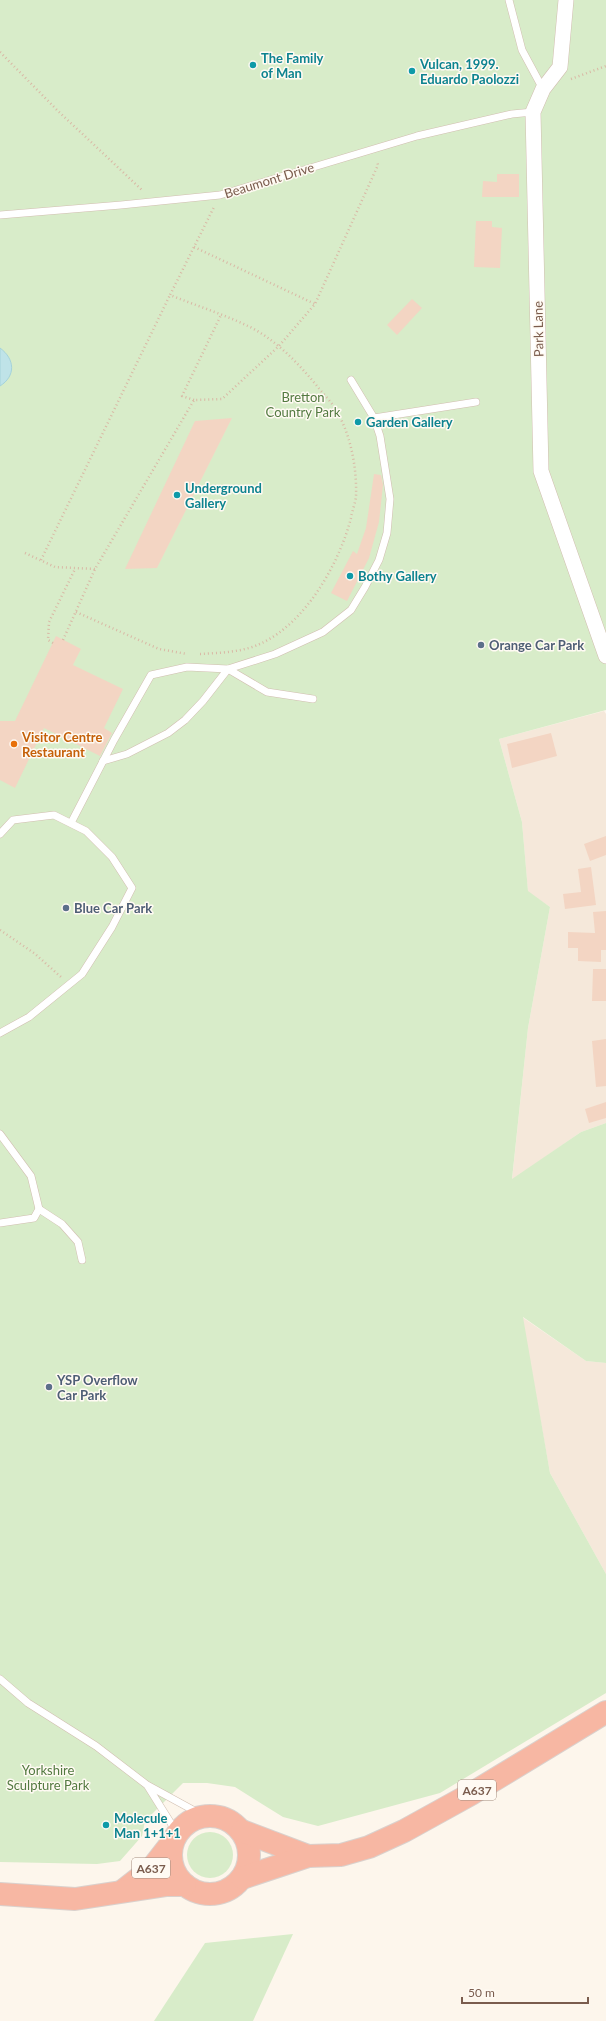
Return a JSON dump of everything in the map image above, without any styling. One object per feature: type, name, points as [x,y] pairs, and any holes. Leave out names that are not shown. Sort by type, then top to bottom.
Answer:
[{"type":"highway","name":"A637","points":[[175,1837],[171,1852],[172,1865],[177,1876],[185,1885],[196,1892],[208,1894],[221,1893],[233,1887],[242,1878],[308,1856],[341,1855],[368,1847],[404,1831],[471,1794],[606,1712]]},
{"type":"highway","name":"A637","points":[[123,1890],[152,1868],[188,1822],[204,1816],[222,1817],[233,1822],[242,1831],[308,1856]]},
{"type":"highway","points":[[242,1831],[248,1842],[250,1854],[248,1867],[242,1878]]},
{"type":"highway","name":"A637","points":[[0,1894],[76,1899],[123,1890],[168,1885],[185,1885]]},
{"type":"street","name":"Park Lane","points":[[566,0],[560,67],[543,89],[533,112],[541,471],[606,656]]},
{"type":"lane","points":[[509,0],[522,50],[543,89]]},
{"type":"lane","name":"Beaumont Drive","points":[[0,215],[220,195],[374,148],[512,114],[533,112]]},
{"type":"lane","points":[[71,823],[103,761],[151,675],[187,667],[228,669],[275,654],[323,632],[351,610],[366,587],[378,560],[387,533],[390,499],[380,436],[374,418],[351,380]]},
{"type":"lane","points":[[374,418],[476,402]]},
{"type":"lane","points":[[228,669],[267,692],[314,699]]},
{"type":"lane","points":[[103,761],[127,754],[168,733],[185,720],[203,701],[228,669]]},
{"type":"lane","points":[[0,834],[13,820],[54,815],[86,831],[112,857],[132,888],[112,927],[82,974],[29,1017],[0,1033]]},
{"type":"lane","points":[[0,1134],[31,1176],[39,1209],[34,1218],[0,1223]]},
{"type":"lane","points":[[39,1209],[62,1224],[78,1242],[82,1260]]},
{"type":"lane","points":[[0,1678],[28,1703],[96,1746],[147,1785],[204,1816]]},
{"type":"lane","points":[[147,1785],[175,1837]]},
{"type":"path","points":[[0,52],[57,110],[156,202]]},
{"type":"path","points":[[543,89],[606,66]]},
{"type":"path","points":[[220,316],[182,396],[194,400],[222,399],[279,346],[315,304],[378,165],[374,148]]},
{"type":"path","points":[[41,560],[220,195]]},
{"type":"path","points":[[194,247],[315,304]]},
{"type":"path","points":[[170,295],[252,328],[279,346],[300,365],[336,409],[349,441],[355,467],[356,498],[349,525],[333,566],[318,590],[297,617],[278,633],[261,643],[238,650],[199,654]]},
{"type":"path","points":[[62,640],[95,569],[194,400]]},
{"type":"path","points":[[25,553],[55,567],[95,569]]},
{"type":"path","points":[[53,643],[48,640],[49,622],[75,569]]},
{"type":"path","points":[[76,612],[159,649],[191,655]]},
{"type":"path","points":[[0,930],[34,953],[69,984]]},
{"type":"shaded area","points":[[604,711],[606,714],[606,1123],[581,1132],[512,1180],[528,1028],[550,907],[528,892],[522,822],[499,739]]},
{"type":"shaded area","points":[[522,1317],[586,1361],[606,1363],[606,1574],[550,1473]]},
{"type":"green space","name":"Bretton Country Park","points":[[0,0],[606,0],[606,710],[499,739],[522,822],[528,891],[550,907],[528,1028],[512,1179],[581,1132],[606,1123],[606,1363],[586,1361],[523,1317],[550,1473],[606,1574],[606,1693],[440,1793],[318,1826],[283,1817],[235,1787],[207,1783],[183,1783],[145,1821],[142,1836],[120,1861],[97,1864],[0,1862]]},
{"type":"green space","points":[[205,1832],[215,1832],[223,1836],[229,1842],[233,1850],[233,1860],[229,1868],[223,1874],[215,1878],[205,1878],[197,1874],[191,1868],[187,1860],[187,1850],[191,1842],[197,1836]]},
{"type":"green space","points":[[293,1934],[253,2021],[154,2021],[205,1943]]},
{"type":"water","points":[[0,348],[9,357],[12,367],[9,377],[0,386]]},
{"type":"building","points":[[497,174],[519,174],[519,197],[482,197],[483,181],[497,182]]},
{"type":"building","points":[[476,221],[492,221],[492,227],[502,228],[500,268],[474,267]]},
{"type":"building","points":[[412,299],[422,308],[397,335],[387,325]]},
{"type":"building","name":"Underground Gallery","points":[[232,418],[157,568],[125,569],[195,421]]},
{"type":"building","points":[[374,474],[381,475],[383,485],[379,522],[369,558],[347,601],[331,593],[353,551],[357,554],[366,528]]},
{"type":"building","points":[[56,636],[81,649],[73,665],[123,689],[104,728],[112,733],[100,756],[44,728],[15,788],[0,780],[0,721],[15,721]]},
{"type":"building","points":[[551,733],[557,756],[512,768],[507,744]]},
{"type":"building","points":[[606,836],[606,855],[590,861],[584,844]]},
{"type":"building","points":[[591,867],[596,905],[565,909],[563,894],[581,892],[578,869]]},
{"type":"building","points":[[606,911],[606,950],[601,950],[601,962],[578,961],[578,948],[568,948],[568,932],[595,933],[593,912]]},
{"type":"building","points":[[593,969],[606,969],[606,1001],[592,1001]]},
{"type":"building","points":[[606,1039],[606,1086],[596,1087],[592,1041]]},
{"type":"building","points":[[606,1102],[606,1118],[589,1123],[585,1109]]},
{"type":"place","name":"The Family of Man","points":[[253,65]]},
{"type":"place","name":"Vulcan, 1999. Eduardo Paolozzi","points":[[412,71]]},
{"type":"place","name":"Garden Gallery","points":[[358,422]]},
{"type":"place","name":"Underground Gallery","points":[[177,495]]},
{"type":"place","name":"Bothy Gallery","points":[[350,576]]},
{"type":"place","name":"Orange Car Park","points":[[481,645]]},
{"type":"place","name":"Visitor Centre Restaurant","points":[[14,744]]},
{"type":"place","name":"Blue Car Park","points":[[66,908]]},
{"type":"place","name":"YSP Overflow Car Park","points":[[49,1387]]},
{"type":"place","name":"Molecule Man 1+1+1","points":[[106,1825]]},
{"type":"park label","name":"Yorkshire Sculpture Park","points":[[48,1778]]}]
